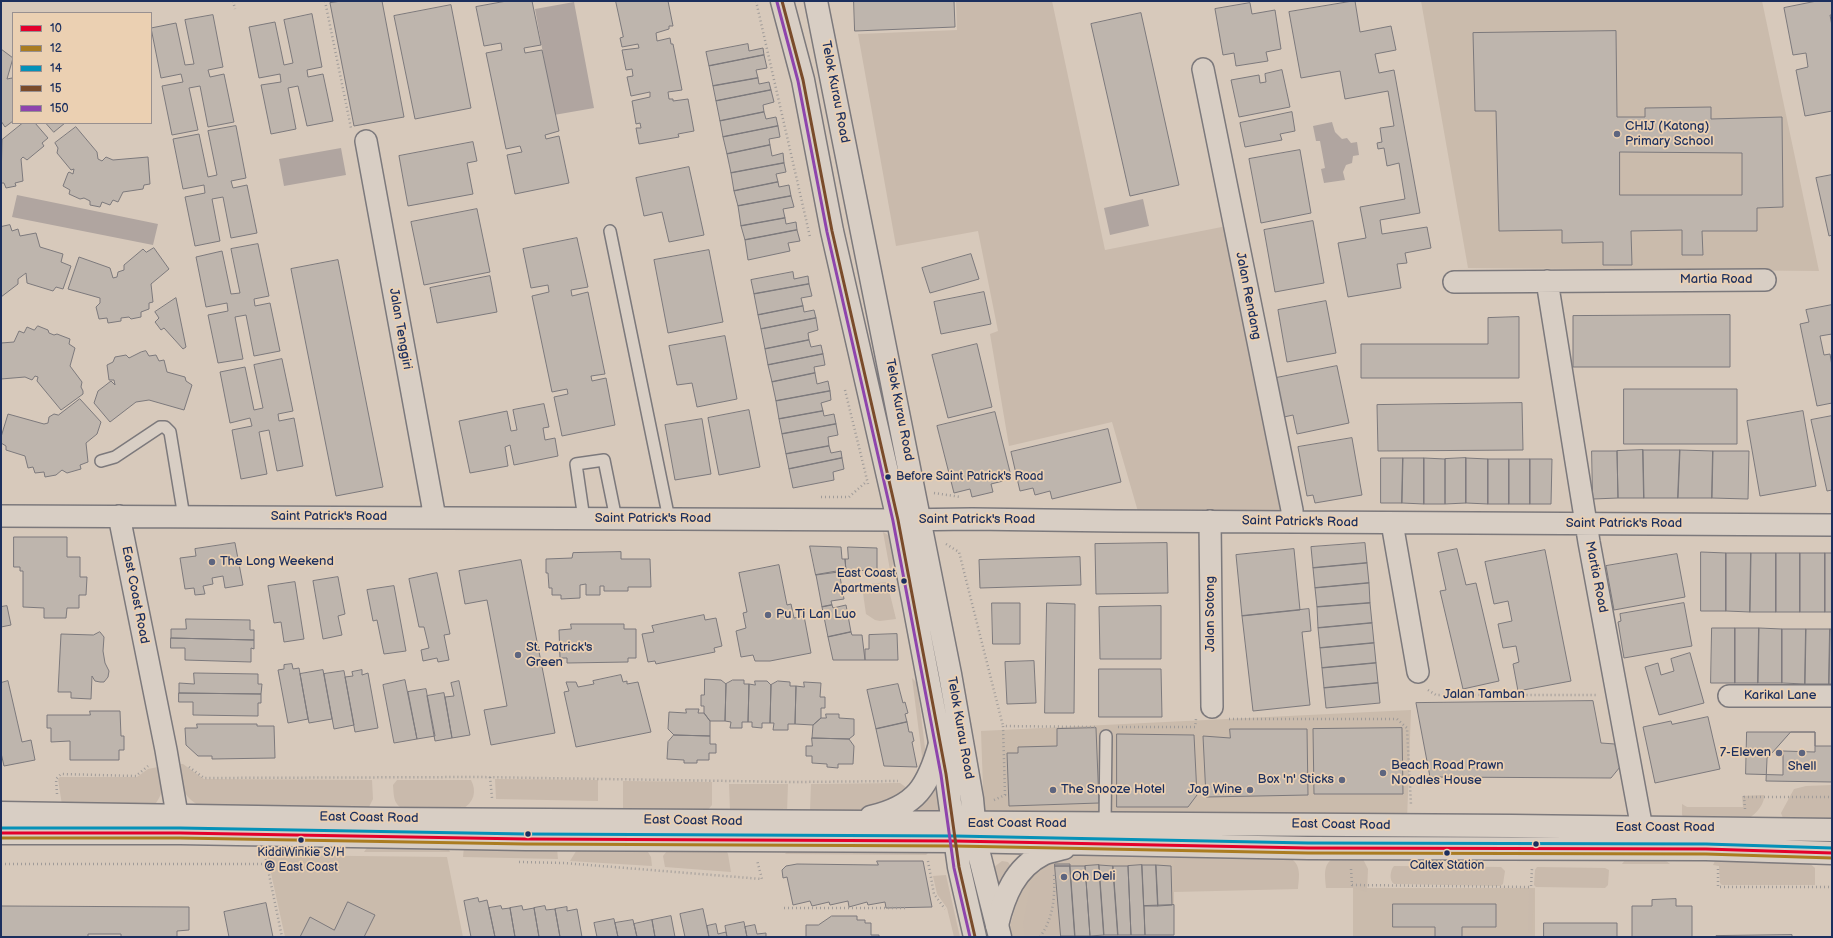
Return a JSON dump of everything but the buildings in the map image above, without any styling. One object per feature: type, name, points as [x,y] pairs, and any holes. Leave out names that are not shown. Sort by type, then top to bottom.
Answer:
[{"type":"main road","name":"Telok Kurau Road","points":[[782,1],[803,80],[832,231],[898,520],[940,744],[964,833],[999,931]]},
{"type":"main road","name":"Telok Kurau Road","points":[[816,1],[921,520],[965,752],[964,833],[975,937]]},
{"type":"main road","points":[[849,823],[885,814],[910,800],[925,785],[933,770],[940,744]]},
{"type":"main road","name":"East Coast Road","points":[[1,813],[179,824],[532,839],[964,833],[1105,825],[1412,826],[1644,839],[1832,853]]},
{"type":"main road","name":"East Coast Road","points":[[1,833],[179,824],[385,819],[849,823],[1077,844],[1308,848],[1644,839],[1832,830]]},
{"type":"main road","points":[[999,931],[1007,892],[1020,871],[1043,854],[1077,844]]},
{"type":"street","name":"Jalan Rendang","points":[[1203,69],[1292,510],[1292,522]]},
{"type":"street","name":"Jalan Tenggiri","points":[[366,141],[435,518]]},
{"type":"street","name":"Martia Road","points":[[1454,282],[1765,280]]},
{"type":"street","name":"Martia Road","points":[[1547,281],[1587,524],[1644,839]]},
{"type":"street","name":"Saint Patrick's Road","points":[[1,516],[1832,525]]},
{"type":"street","name":"East Coast Road","points":[[119,516],[168,760],[179,824]]},
{"type":"street","name":"Jalan Sotong","points":[[1210,521],[1211,715]]},
{"type":"street","points":[[1392,523],[1418,672]]},
{"type":"street","name":"Karikal Lane","points":[[1729,696],[1832,696]]},
{"type":"lane","points":[[610,231],[669,519]]},
{"type":"lane","points":[[101,461],[115,457],[160,427],[165,427],[170,432],[184,517]]},
{"type":"lane","points":[[584,519],[576,464],[604,460],[616,519]]},
{"type":"lane","points":[[1105,825],[1106,736]]},
{"type":"path","points":[[233,1],[235,9]]},
{"type":"path","points":[[325,1],[354,145],[366,141]]},
{"type":"path","points":[[756,1],[811,241]]},
{"type":"path","points":[[844,389],[866,482],[870,488]]},
{"type":"path","points":[[928,492],[965,498]]},
{"type":"path","name":"Jalan Tamban","points":[[1418,672],[1424,687],[1436,695],[1618,695]]},
{"type":"path","points":[[1113,727],[1195,727],[1195,719],[1211,715],[1397,719],[1407,728],[1412,826]]},
{"type":"path","points":[[996,803],[994,799],[1005,795],[1003,726],[1097,727]]},
{"type":"path","points":[[58,798],[56,779],[61,774],[136,776],[154,761],[168,760],[180,760],[204,778],[478,777],[794,782],[902,781]]},
{"type":"path","points":[[1745,812],[1744,797],[1832,797]]},
{"type":"path","points":[[271,853],[264,853],[282,937]]},
{"type":"path","points":[[512,862],[564,863],[762,879],[757,856]]},
{"type":"path","points":[[928,856],[934,894],[945,908],[947,915]]},
{"type":"path","points":[[1,864],[267,864]]},
{"type":"path","points":[[1351,866],[1352,885],[1531,887],[1532,864]]},
{"type":"path","points":[[1040,937],[1052,912],[1055,893],[1054,869]]},
{"type":"path","points":[[784,908],[905,908]]},
{"type":"shaded area","points":[[956,1],[1052,1],[1105,250],[1232,225],[1288,517],[1141,522],[1112,422],[1009,446],[990,334],[998,331],[978,231],[896,246],[858,34],[957,30]]},
{"type":"shaded area","name":"CHIJ (Katong) Primary School","points":[[1421,1],[1762,1],[1819,271],[1468,268]]},
{"type":"shaded area","points":[[574,2],[594,108],[554,115],[535,9]]},
{"type":"shaded area","points":[[1332,122],[1335,132],[1342,139],[1347,138],[1351,143],[1357,142],[1359,155],[1353,156],[1352,163],[1346,165],[1343,172],[1345,180],[1324,183],[1321,169],[1325,168],[1320,141],[1316,141],[1313,126]]},
{"type":"shaded area","points":[[341,148],[346,175],[284,186],[279,159]]},
{"type":"shaded area","points":[[17,195],[158,224],[153,245],[12,217]]},
{"type":"shaded area","points":[[1143,199],[1149,226],[1110,235],[1104,208]]},
{"type":"shaded area","points":[[883,532],[888,535],[893,553],[893,563],[890,570]]},
{"type":"shaded area","points":[[887,582],[896,619],[880,621],[875,620],[866,614],[863,593],[869,584]]},
{"type":"shaded area","points":[[912,678],[917,683],[925,748],[925,759],[915,781],[913,778],[921,765],[922,756]]},
{"type":"shaded area","points":[[1411,710],[1407,820],[984,816],[981,731]]},
{"type":"shaded area","points":[[177,764],[183,764],[204,779],[372,780],[373,799],[368,809],[201,807],[189,798],[183,789]]},
{"type":"shaded area","points":[[158,767],[162,787],[160,796],[155,804],[62,805],[58,779],[60,777],[137,777],[148,769]]},
{"type":"shaded area","points":[[495,779],[598,780],[598,801],[496,799]]},
{"type":"shaded area","points":[[935,779],[940,813],[906,813]]},
{"type":"shaded area","points":[[397,780],[471,780],[474,792],[472,800],[462,809],[406,810],[399,806],[395,800],[393,785]]},
{"type":"shaded area","points":[[623,781],[712,782],[712,805],[706,812],[623,810]]},
{"type":"shaded area","points":[[900,783],[910,790],[879,807],[846,812],[810,811],[811,784]]},
{"type":"shaded area","points":[[729,784],[788,784],[787,812],[730,811]]},
{"type":"shaded area","points":[[1832,785],[1832,820],[1783,818],[1781,813],[1794,789],[1806,786]]},
{"type":"shaded area","points":[[1764,795],[1761,806],[1746,820],[1684,818],[1682,815],[1682,804],[1687,807],[1743,807],[1742,796]]},
{"type":"shaded area","points":[[369,845],[448,848],[450,852],[364,852]]},
{"type":"shaded area","points":[[464,846],[557,849],[558,859],[463,857]]},
{"type":"shaded area","points":[[670,847],[726,850],[731,872],[665,867],[663,856]]},
{"type":"shaded area","points":[[578,848],[643,850],[648,852],[651,857],[652,866],[570,861]]},
{"type":"shaded area","points":[[788,850],[929,852],[926,855],[785,854]]},
{"type":"shaded area","points":[[1061,851],[1174,853],[1174,937],[1007,937],[1019,894],[1035,872]]},
{"type":"shaded area","points":[[1174,853],[1289,857],[1298,867],[1298,889],[1174,892]]},
{"type":"shaded area","points":[[267,855],[447,857],[463,937],[285,937]]},
{"type":"shaded area","points":[[1336,857],[1363,859],[1368,869],[1367,892],[1353,888],[1326,888],[1326,866]]},
{"type":"shaded area","points":[[1625,860],[1665,860],[1670,864],[1622,864]]},
{"type":"shaded area","points":[[1002,861],[1008,862],[1013,869],[999,891],[994,867]]},
{"type":"shaded area","points":[[1715,861],[1807,861],[1815,868],[1815,885],[1722,885],[1720,883],[1719,866],[1713,865]]},
{"type":"shaded area","points":[[1055,866],[1061,936],[1025,937],[1023,924],[1031,883],[1044,871]]},
{"type":"shaded area","points":[[1394,866],[1501,867],[1505,871],[1503,884],[1500,886],[1394,884],[1391,880],[1391,875]]},
{"type":"shaded area","points":[[1537,867],[1605,868],[1609,870],[1608,885],[1605,888],[1536,887],[1534,885],[1535,870]]},
{"type":"shaded area","points":[[946,875],[960,937],[954,937],[947,908],[937,894],[933,876]]},
{"type":"shaded area","points":[[1353,888],[1535,888],[1535,937],[1353,937]]},
{"type":"shaded area","points":[[1529,889],[1532,889],[1534,892],[1532,934],[1528,932]]},
{"type":"transit line","name":"15","points":[[782,1],[803,80],[832,231],[898,520],[946,774],[959,867],[975,937]]},
{"type":"transit line","name":"150","points":[[777,2],[798,81],[827,232],[893,521],[941,775],[954,868],[970,937]]},
{"type":"transit line","name":"14","points":[[1,828],[180,828],[525,834],[955,836],[1308,843],[1706,844],[1832,848]]},
{"type":"transit line","name":"10","points":[[1,833],[180,833],[525,839],[955,841],[1308,848],[1706,849],[1832,853]]},
{"type":"transit line","name":"12","points":[[1,838],[180,838],[525,844],[955,846],[1308,853],[1706,854],[1832,858]]},
{"type":"place","name":"CHIJ (Katong) Primary School","points":[[1617,134]]},
{"type":"place","name":"Before Saint Patrick's Road","points":[[888,477]]},
{"type":"place","name":"The Long Weekend","points":[[212,562]]},
{"type":"place","name":"East Coast Apartments","points":[[904,581]]},
{"type":"place","name":"Pu Ti Lan Luo","points":[[768,615]]},
{"type":"place","name":"St. Patrick's Green","points":[[518,655]]},
{"type":"place","name":"7-Eleven","points":[[1779,753]]},
{"type":"place","name":"Shell","points":[[1802,753]]},
{"type":"place","name":"Beach Road Prawn Noodles House","points":[[1383,773]]},
{"type":"place","name":"Box 'n' Sticks","points":[[1342,780]]},
{"type":"place","name":"The Snooze Hotel","points":[[1053,790]]},
{"type":"place","name":"Jag Wine","points":[[1250,790]]},
{"type":"place","name":"KiddiWinkie S/H @ East Coast","points":[[301,840]]},
{"type":"place","name":"Caltex Station","points":[[1447,853]]},
{"type":"place","name":"Oh Deli","points":[[1064,877]]}]
